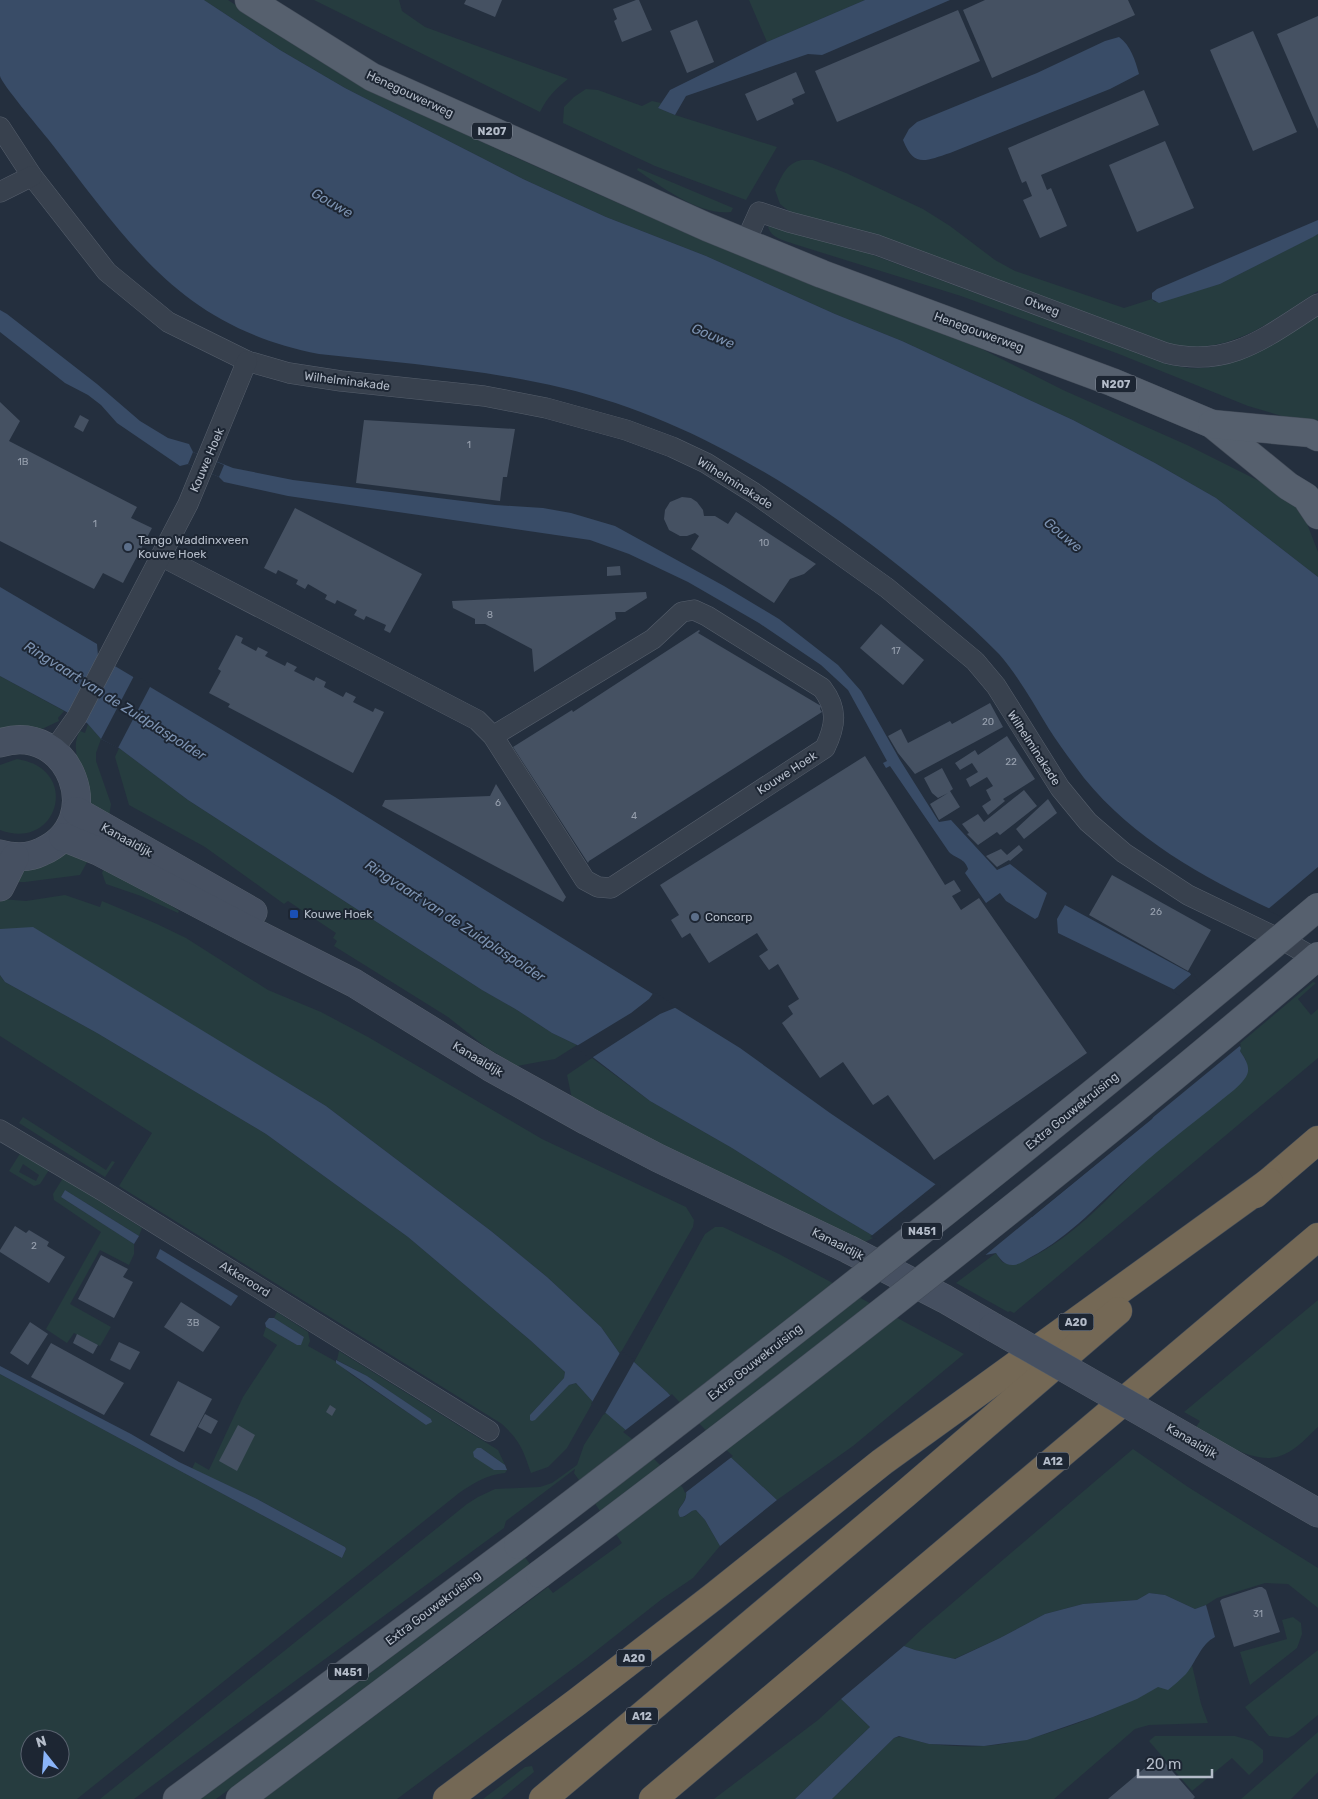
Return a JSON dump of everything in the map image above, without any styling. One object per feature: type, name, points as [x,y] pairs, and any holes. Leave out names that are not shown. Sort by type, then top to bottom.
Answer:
[{"type":"highway","name":"A12","points":[[543,1799],[905,1494],[1318,1140]]},
{"type":"highway","name":"A20","points":[[447,1799],[713,1597],[882,1462],[1269,1182]]},
{"type":"highway","name":"A12","points":[[653,1799],[1318,1237]]},
{"type":"main road","name":"Henegouwerweg","points":[[249,0],[372,78],[745,243],[830,277],[1112,382],[1212,424],[1310,433],[1318,436]]},
{"type":"main road","name":"Henegouwerweg","points":[[1212,424],[1288,486],[1306,497],[1318,515]]},
{"type":"main road","name":"Henegouwerweg","points":[[1272,431],[1318,455]]},
{"type":"main road","name":"Henegouwerweg","points":[[1258,462],[1294,474],[1318,485]]},
{"type":"main road","points":[[0,743],[15,740],[28,741],[41,744],[53,751],[71,771],[76,784],[77,798],[73,820],[63,837],[55,844],[36,854],[7,855],[0,887]]},
{"type":"main road","name":"Kanaaldijk","points":[[76,811],[284,929],[354,983]]},
{"type":"main road","name":"Kanaaldijk","points":[[63,837],[98,851],[354,983],[490,1067],[579,1117],[658,1158],[848,1249],[994,1327],[1318,1513]]},
{"type":"main road","name":"Extra Gouwekruising","points":[[177,1799],[518,1545],[785,1339],[999,1170],[1318,907]]},
{"type":"main road","name":"N451","points":[[240,1799],[773,1397],[1134,1109],[1318,956]]},
{"type":"street","name":"Wilhelminakade","points":[[0,127],[32,176],[107,272],[168,322],[247,361],[289,373],[341,381],[484,396],[546,408],[626,430],[672,447],[706,463],[754,493],[862,569],[970,656],[991,680],[1047,770],[1065,794],[1088,822],[1124,853],[1188,894],[1288,943],[1318,960]]},
{"type":"street","points":[[0,192],[32,176]]},
{"type":"street","name":"Otweg","points":[[745,243],[759,212],[789,222],[877,245],[1157,349],[1188,358],[1216,356],[1245,348],[1318,304]]},
{"type":"street","name":"Kouwe Hoek","points":[[53,751],[77,717],[188,504],[247,361]]},
{"type":"street","name":"Kouwe Hoek","points":[[160,556],[477,720],[493,736],[585,880],[598,887],[611,888],[826,748],[833,732],[834,712],[831,699],[822,688],[707,616],[694,610],[682,612],[653,639],[493,736]]},
{"type":"street","name":"Akkeroord","points":[[0,1130],[112,1196],[490,1431]]},
{"type":"green space","points":[[204,0],[228,0],[276,32],[417,110],[497,149],[787,275],[978,347],[1063,390],[1187,445],[1287,495],[1306,521],[1318,552],[1318,577],[1216,498],[1155,463],[1073,420],[902,341],[835,314],[706,256],[606,217],[523,179],[345,88],[280,50]]},
{"type":"green space","points":[[314,0],[399,0],[402,11],[425,27],[568,79],[552,94],[540,112]]},
{"type":"green space","points":[[749,0],[865,0],[767,42]]},
{"type":"green space","points":[[586,89],[598,90],[642,106],[652,101],[661,103],[658,108],[675,115],[777,147],[746,200],[655,166],[563,123],[564,107]]},
{"type":"green space","points":[[802,160],[813,160],[846,173],[923,209],[950,226],[995,260],[1015,271],[1124,308],[1152,299],[1155,302],[1220,284],[1318,234],[1318,291],[1284,314],[1249,334],[1230,341],[1192,347],[1171,344],[888,239],[790,212],[780,204],[775,190],[788,167]]},
{"type":"green space","points":[[638,168],[733,208],[731,212],[719,212],[694,205],[658,184],[637,170]]},
{"type":"green space","points":[[768,226],[865,252],[1166,364],[1185,368],[1206,368],[1224,365],[1240,359],[1273,343],[1318,315],[1318,428],[1248,406],[1119,354],[961,296],[782,240],[774,236]]},
{"type":"green space","points":[[0,676],[64,711],[58,718],[59,721],[42,729],[0,732]]},
{"type":"green space","points":[[88,724],[101,739],[96,753],[96,761],[111,804],[109,816],[92,806],[86,795],[79,771],[76,742],[80,731],[85,733]]},
{"type":"green space","points":[[119,748],[188,800],[482,990],[552,1033],[577,1045],[555,1059],[517,1066],[487,1048],[448,1017],[334,946],[337,941],[333,938],[336,933],[288,901],[284,904],[205,847],[129,805],[115,757]]},
{"type":"green space","points":[[17,759],[37,766],[50,777],[55,792],[55,806],[48,820],[36,830],[20,834],[0,830],[0,765]]},
{"type":"green space","points":[[68,852],[91,855],[80,875],[13,882],[23,869]]},
{"type":"green space","points":[[107,862],[179,911],[178,913],[141,896],[106,884],[102,873]]},
{"type":"green space","points":[[65,895],[100,907],[102,901],[186,938],[268,990],[321,1012],[368,1037],[542,1139],[686,1207],[694,1220],[693,1227],[620,1354],[601,1327],[547,1277],[491,1231],[326,1106],[129,987],[0,929],[0,902],[2,899],[26,901]]},
{"type":"green space","points":[[0,975],[5,982],[97,1033],[266,1134],[408,1237],[565,1372],[564,1378],[530,1415],[569,1385],[576,1383],[593,1402],[567,1448],[548,1467],[531,1473],[520,1446],[513,1435],[502,1424],[119,1186],[152,1133],[0,1036]]},
{"type":"green space","points":[[1313,982],[1316,983],[1298,999],[1311,1015],[1318,1009],[1318,1058],[1014,1313],[1008,1312],[956,1283],[996,1253],[1002,1262],[1014,1265],[1033,1257],[1084,1221],[1246,1060],[1238,1045]]},
{"type":"green space","points":[[592,1058],[650,1101],[732,1148],[875,1237],[863,1243],[642,1136],[572,1099],[567,1075]]},
{"type":"green space","points":[[23,1117],[106,1170],[112,1161],[115,1162],[105,1177],[19,1123]]},
{"type":"green space","points":[[21,1152],[49,1170],[40,1184],[34,1186],[9,1171]],"holes":[[[23,1164],[39,1175],[36,1181],[19,1172]]]},
{"type":"green space","points":[[63,1178],[142,1228],[139,1236],[65,1190],[61,1197],[134,1244],[134,1254],[129,1265],[100,1250],[70,1304],[111,1327],[100,1346],[74,1333],[67,1343],[46,1329],[101,1232],[54,1200],[53,1194]]},
{"type":"green space","points":[[715,1227],[723,1227],[779,1254],[964,1354],[853,1446],[777,1500],[710,1438],[667,1392],[634,1362],[705,1234]]},
{"type":"green space","points":[[1318,1300],[1318,1427],[1299,1445],[1285,1454],[1263,1458],[1239,1451],[1196,1427],[1200,1421],[1184,1412]]},
{"type":"green space","points":[[277,1312],[308,1332],[310,1341],[308,1346],[335,1361],[352,1375],[426,1425],[432,1420],[367,1376],[337,1360],[339,1351],[498,1450],[505,1465],[481,1448],[494,1470],[507,1470],[505,1473],[480,1480],[459,1493],[77,1799],[0,1799],[0,1374],[342,1558],[345,1547],[257,1499],[192,1469],[195,1462],[209,1470],[243,1397],[277,1345],[263,1336],[266,1327],[297,1345],[304,1337],[274,1318]]},
{"type":"green space","points":[[605,1412],[642,1444],[685,1487],[685,1499],[678,1510],[684,1517],[693,1510],[696,1510],[705,1520],[720,1546],[693,1578],[662,1599],[587,1658],[397,1799],[263,1799],[548,1587],[553,1593],[622,1543],[574,1473],[575,1469],[506,1521],[504,1528],[134,1799],[100,1799],[467,1504],[495,1489],[540,1487],[552,1483],[577,1465],[584,1445]]},
{"type":"green space","points":[[1133,1449],[1188,1487],[1318,1568],[1318,1608],[1288,1584],[1265,1583],[1217,1598],[1195,1609],[1165,1595],[1149,1593],[1137,1600],[1083,1604],[1045,1614],[1000,1638],[954,1659],[904,1646],[922,1629]]},
{"type":"green space","points":[[524,1556],[530,1564],[372,1685],[216,1799],[199,1799],[368,1675]]},
{"type":"green space","points":[[1293,1617],[1301,1623],[1302,1634],[1297,1648],[1250,1685],[1240,1652],[1287,1639],[1282,1620]]},
{"type":"green space","points":[[1318,1650],[1318,1715],[1288,1738],[1269,1736],[1245,1707]]},
{"type":"green space","points":[[1192,1665],[1201,1704],[1208,1723],[1149,1725],[1135,1729],[1054,1799],[832,1799],[894,1738],[903,1737],[931,1744],[951,1746],[984,1746],[1027,1739],[1073,1725],[1117,1707],[1185,1673]]},
{"type":"green space","points":[[841,1699],[870,1727],[795,1799],[714,1799],[818,1720]]},
{"type":"green space","points":[[1318,1732],[1318,1772],[1291,1799],[1241,1799]]},
{"type":"green space","points":[[1155,1736],[1235,1736],[1252,1741],[1263,1750],[1263,1762],[1249,1775],[1232,1758],[1192,1791],[1149,1741]]},
{"type":"green space","points":[[532,1766],[534,1772],[501,1799],[483,1799],[525,1767]]},
{"type":"water","name":"Gouwe","points":[[0,0],[204,0],[280,50],[345,88],[523,179],[606,217],[706,256],[835,314],[902,341],[1073,420],[1155,463],[1216,498],[1318,577],[1318,931],[1222,885],[1162,849],[1134,828],[1084,778],[1053,735],[1013,672],[999,654],[973,629],[890,559],[853,531],[776,479],[736,456],[652,416],[563,388],[533,381],[442,367],[319,354],[271,341],[229,324],[194,302],[162,275],[133,246],[105,213],[2,80],[0,76]]},
{"type":"water","points":[[865,0],[950,0],[822,55],[808,54],[686,96],[675,115],[658,108],[670,90],[767,42]]},
{"type":"water","points":[[1119,37],[1130,49],[1139,74],[1110,89],[941,156],[927,160],[916,159],[907,149],[903,140],[909,129],[917,122],[1037,73],[1105,41]]},
{"type":"water","points":[[1318,220],[1318,234],[1220,284],[1159,303],[1152,299],[1152,293],[1157,289]]},
{"type":"water","points":[[0,310],[97,384],[140,421],[168,438],[189,444],[193,452],[233,468],[293,480],[495,505],[543,508],[571,513],[615,526],[724,586],[779,619],[838,665],[861,691],[900,760],[939,822],[951,820],[997,870],[1010,864],[1047,893],[1038,917],[1035,919],[1006,901],[1000,893],[986,903],[965,873],[968,869],[967,865],[949,852],[890,766],[886,768],[883,763],[887,761],[848,690],[821,665],[759,623],[688,582],[629,554],[590,540],[288,496],[224,482],[219,477],[188,464],[180,466],[117,423],[101,405],[88,395],[65,383],[0,332]]},
{"type":"water","name":"Ringvaart van de Zuidplaspolder","points":[[0,587],[97,644],[98,656],[335,797],[740,1048],[830,1113],[938,1186],[875,1237],[732,1148],[650,1101],[577,1045],[552,1033],[482,990],[188,800],[119,748],[101,739],[87,723],[0,676]]},
{"type":"water","points":[[1065,905],[1190,973],[1211,1010],[1241,1048],[1240,1051],[1247,1063],[1248,1072],[1244,1080],[1234,1090],[1146,1161],[1072,1229],[1046,1249],[1021,1263],[1011,1265],[1003,1262],[996,1253],[985,1255],[1013,1213],[1032,1217],[1152,1119],[1208,1031],[1182,995],[1173,989],[1058,933],[1057,919]]},
{"type":"water","points":[[33,927],[326,1106],[491,1231],[547,1277],[601,1327],[620,1354],[634,1362],[667,1392],[710,1438],[777,1500],[720,1546],[705,1520],[696,1510],[680,1517],[678,1513],[686,1498],[685,1487],[642,1444],[593,1402],[576,1383],[569,1385],[535,1420],[530,1420],[530,1415],[564,1378],[565,1372],[408,1237],[266,1134],[97,1033],[5,982],[0,975],[0,929]]},
{"type":"water","points":[[65,1190],[139,1236],[134,1244],[61,1197]]},
{"type":"water","points":[[160,1249],[238,1296],[231,1306],[156,1258]]},
{"type":"water","points":[[269,1318],[274,1318],[304,1337],[301,1345],[297,1345],[266,1327],[265,1323]]},
{"type":"water","points":[[336,1360],[367,1376],[431,1419],[432,1422],[426,1425],[336,1363]]},
{"type":"water","points":[[0,1366],[131,1434],[179,1462],[257,1499],[345,1547],[342,1558],[0,1374]]},
{"type":"water","points":[[477,1448],[481,1448],[505,1465],[507,1470],[494,1470],[474,1457],[473,1452]]},
{"type":"water","points":[[1149,1593],[1165,1595],[1195,1609],[1206,1605],[1215,1637],[1202,1649],[1186,1674],[1168,1690],[1158,1687],[1137,1699],[1093,1717],[1027,1740],[984,1746],[929,1744],[899,1736],[894,1738],[832,1799],[795,1799],[870,1727],[841,1699],[904,1646],[955,1659],[1045,1614],[1083,1604],[1137,1600]]},
{"type":"pier","points":[[193,452],[224,465],[219,477],[188,464]]},
{"type":"pier","points":[[135,674],[151,685],[118,748],[101,739]]},
{"type":"pier","points":[[1318,867],[1318,934],[1267,910]]},
{"type":"pier","points":[[1193,973],[1202,993],[1241,1045],[983,1257],[981,1253],[984,1250],[971,1227],[970,1217],[974,1206],[986,1196],[995,1195],[1005,1201],[1019,1214],[1031,1214],[1055,1194],[1052,1159],[1063,1148],[1092,1127],[1119,1138],[1125,1137],[1134,1132],[1152,1116],[1153,1110],[1144,1087],[1145,1082],[1206,1031],[1180,996],[1172,991]]},
{"type":"pier","points":[[654,992],[681,1009],[677,1007],[660,1014],[590,1059],[575,1047],[631,1013],[649,999]]},
{"type":"pier","points":[[937,1183],[941,1185],[940,1188],[877,1239],[870,1237]]},
{"type":"pier","points":[[621,1351],[635,1360],[604,1415],[591,1404]]},
{"type":"pier","points":[[672,1394],[712,1437],[733,1456],[685,1493],[683,1488],[641,1446],[623,1432]]},
{"type":"building","points":[[466,0],[502,0],[495,17],[464,4]]},
{"type":"building","points":[[639,0],[652,30],[622,42],[614,21],[617,19],[613,9]]},
{"type":"building","points":[[985,0],[1128,0],[1135,15],[992,78],[963,10]]},
{"type":"building","points":[[958,10],[980,61],[837,122],[815,71]]},
{"type":"building","points":[[1318,16],[1318,129],[1277,34]]},
{"type":"building","points":[[697,20],[714,62],[687,73],[670,31]]},
{"type":"building","points":[[1253,31],[1297,132],[1253,151],[1210,50]]},
{"type":"building","points":[[796,72],[805,93],[792,99],[794,104],[757,121],[745,94]]},
{"type":"building","points":[[1144,90],[1159,125],[1041,175],[1047,190],[1051,188],[1067,226],[1040,238],[1023,200],[1032,196],[1026,181],[1022,183],[1008,148]]},
{"type":"building","points":[[1165,141],[1194,208],[1137,232],[1109,165]]},
{"type":"building","points":[[0,402],[20,421],[9,441],[137,507],[131,518],[152,528],[123,583],[103,573],[94,589],[0,541]]},
{"type":"building","points":[[80,415],[89,420],[83,432],[74,427]]},
{"type":"building","points":[[364,420],[515,429],[507,477],[503,477],[500,501],[356,483]]},
{"type":"building","points":[[682,497],[691,498],[697,502],[703,510],[704,516],[715,516],[728,524],[736,512],[816,564],[804,574],[790,579],[774,603],[691,549],[699,536],[695,533],[680,536],[669,530],[664,519],[665,510],[670,502]]},
{"type":"building","points":[[295,508],[422,574],[390,633],[384,630],[386,625],[366,616],[364,620],[354,615],[357,610],[337,600],[335,604],[325,599],[327,595],[308,584],[305,589],[296,584],[298,580],[278,570],[276,574],[264,568]]},
{"type":"building","points":[[620,566],[621,575],[607,576],[607,567]]},
{"type":"building","points":[[646,592],[647,598],[625,612],[615,612],[616,619],[534,672],[532,649],[485,624],[475,624],[475,619],[453,608],[452,601]]},
{"type":"building","points":[[881,624],[924,660],[903,685],[860,648]]},
{"type":"building","points":[[699,630],[698,633],[821,706],[822,712],[588,863],[513,747],[572,710],[573,712]]},
{"type":"building","points":[[236,635],[243,638],[241,643],[256,651],[258,647],[268,652],[265,656],[285,666],[287,662],[297,667],[294,671],[314,681],[316,677],[326,682],[324,687],[343,697],[346,692],[356,697],[353,702],[373,712],[375,708],[384,712],[353,773],[228,707],[230,704],[209,693],[221,671],[218,669]]},
{"type":"building","points":[[990,703],[1003,727],[915,774],[898,753],[888,736],[901,729],[908,743],[950,721],[952,724]]},
{"type":"building","points":[[1007,736],[1035,779],[1003,799],[1005,801],[988,815],[982,806],[991,800],[986,790],[993,786],[987,777],[970,787],[966,779],[978,772],[972,763],[960,770],[955,763],[975,750],[978,755]]},
{"type":"building","points":[[865,756],[945,885],[954,880],[961,891],[952,896],[961,910],[979,898],[1087,1053],[934,1160],[888,1095],[873,1105],[843,1062],[820,1078],[782,1023],[793,1014],[788,1006],[799,999],[778,964],[769,970],[759,956],[768,950],[757,933],[709,963],[690,933],[682,938],[671,920],[679,915],[660,885]]},
{"type":"building","points":[[942,768],[953,789],[950,791],[960,807],[939,820],[930,804],[948,793],[938,798],[932,793],[924,778]]},
{"type":"building","points":[[496,784],[566,897],[563,902],[382,806],[385,800],[490,796]]},
{"type":"building","points":[[1024,790],[1037,806],[1000,835],[997,832],[978,845],[967,834],[969,833],[962,824],[978,814],[984,822]]},
{"type":"building","points":[[1048,799],[1057,813],[1024,839],[1016,829]]},
{"type":"building","points":[[1019,845],[1023,850],[1010,861],[997,867],[986,856],[1001,849],[1007,855]]},
{"type":"building","points":[[1112,875],[1211,930],[1188,971],[1089,915]]},
{"type":"building","points":[[15,1226],[26,1233],[29,1230],[49,1242],[47,1246],[65,1257],[49,1283],[0,1252]]},
{"type":"building","points":[[101,1255],[128,1269],[123,1277],[133,1282],[114,1318],[78,1299]]},
{"type":"building","points":[[181,1302],[220,1327],[203,1352],[164,1327]]},
{"type":"building","points":[[30,1322],[48,1334],[28,1365],[10,1353]]},
{"type":"building","points":[[77,1334],[98,1345],[93,1354],[73,1343]]},
{"type":"building","points":[[119,1342],[140,1352],[130,1370],[110,1360]]},
{"type":"building","points":[[51,1343],[124,1383],[104,1415],[31,1377]]},
{"type":"building","points":[[178,1381],[212,1399],[184,1452],[150,1435]]},
{"type":"building","points":[[330,1405],[336,1409],[332,1416],[326,1412]]},
{"type":"building","points":[[205,1414],[218,1421],[211,1434],[198,1427]]},
{"type":"building","points":[[238,1425],[255,1435],[237,1471],[219,1461]]},
{"type":"building","points":[[1259,1587],[1266,1590],[1280,1632],[1234,1647],[1220,1601]]},
{"type":"building","points":[[1159,1756],[1195,1797],[1193,1799],[1108,1799]]},
{"type":"place","name":"Tango Waddinxveen Kouwe Hoek","points":[[128,547]]},
{"type":"place","name":"Kouwe Hoek","points":[[294,914]]},
{"type":"place","name":"Concorp","points":[[695,917]]}]
